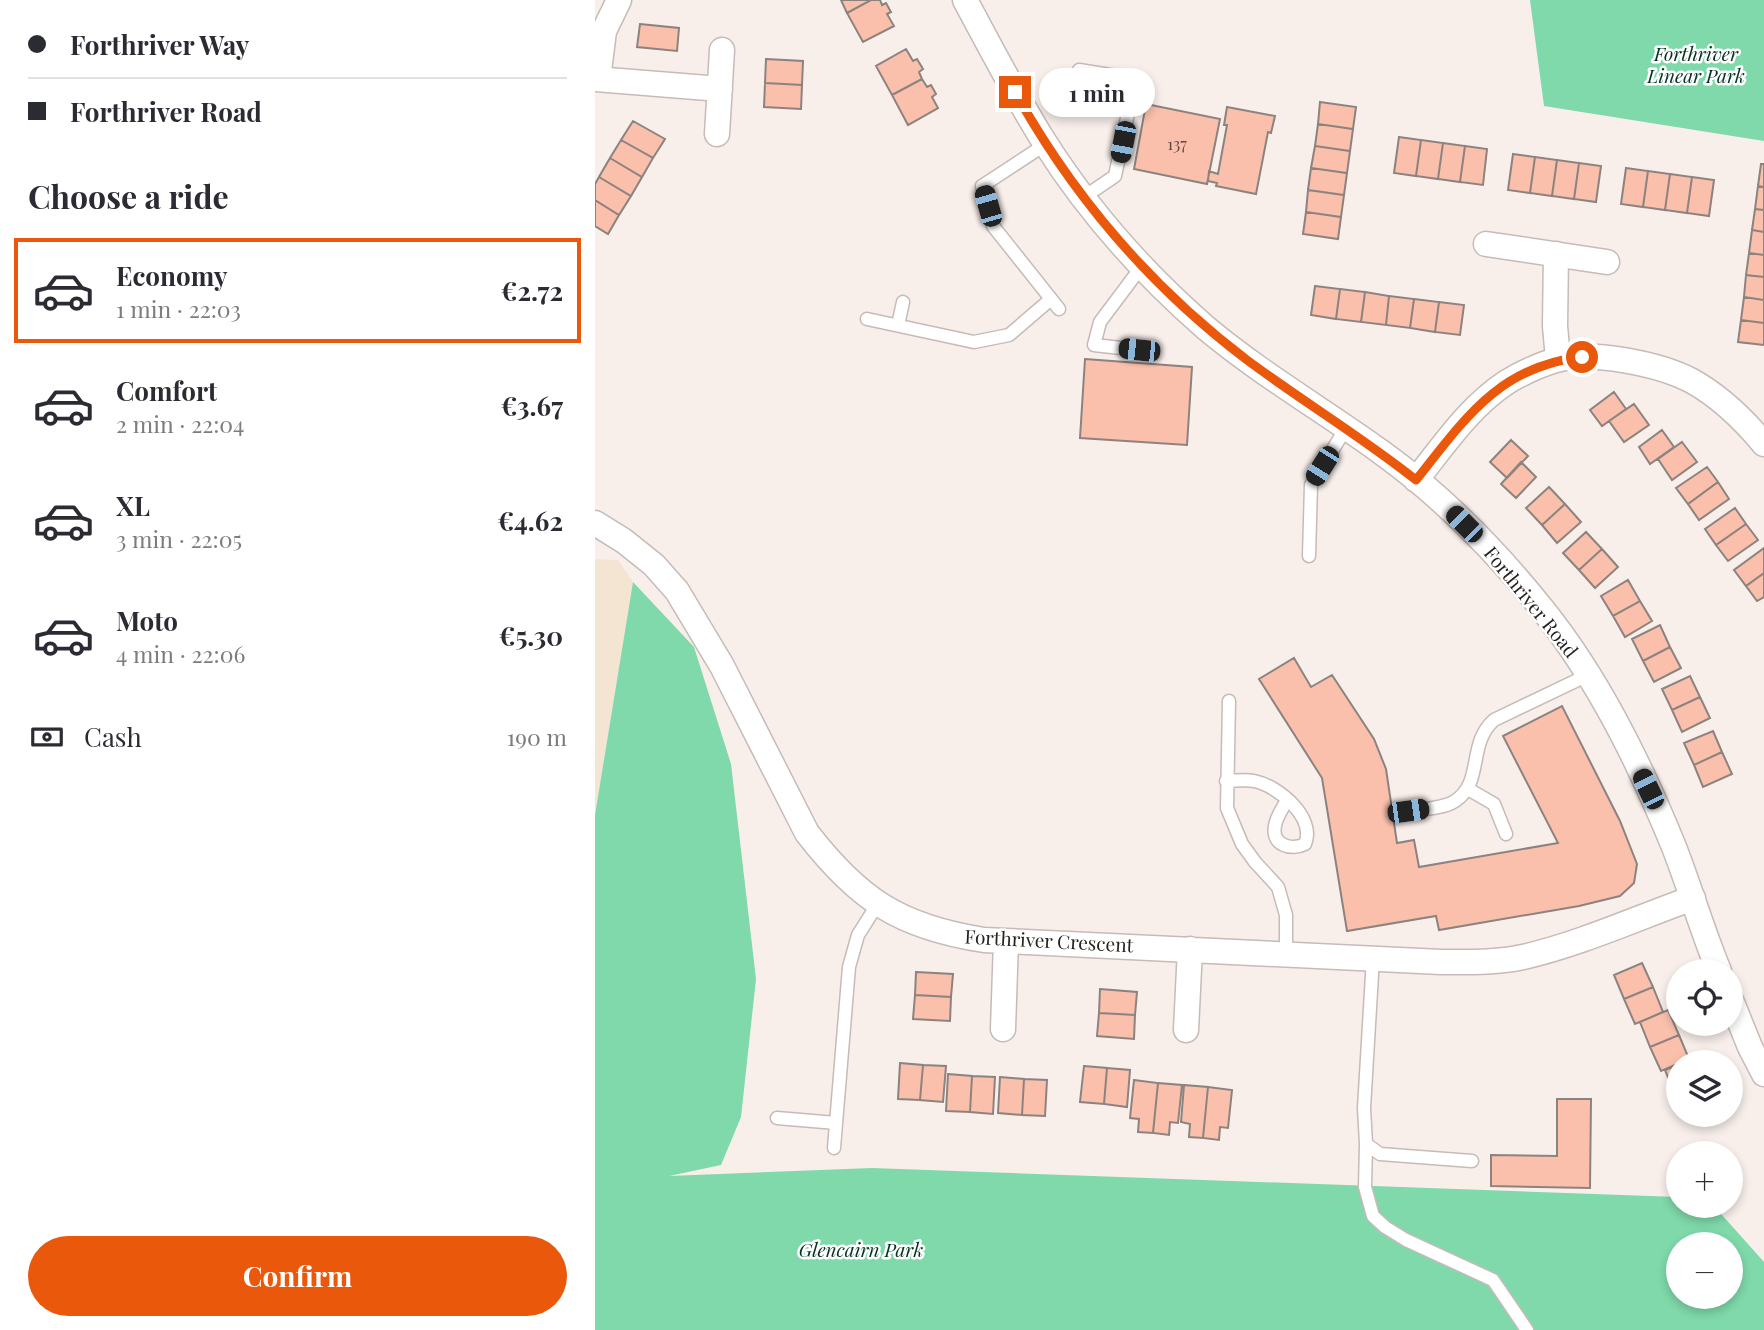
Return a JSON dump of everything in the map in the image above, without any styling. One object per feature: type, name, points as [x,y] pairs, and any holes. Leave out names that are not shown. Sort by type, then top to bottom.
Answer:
[{"type":"street","points":[[619,0],[604,31],[597,79],[720,89]]},
{"type":"street","name":"Forthriver Road","points":[[965,0],[1046,144],[1084,197],[1142,266],[1206,328],[1248,361],[1346,428],[1449,508],[1543,610],[1588,674],[1648,789],[1715,959]]},
{"type":"street","points":[[717,134],[722,50]]},
{"type":"street","points":[[1486,244],[1607,261]]},
{"type":"street","points":[[1556,254],[1555,326],[1558,359]]},
{"type":"street","points":[[1416,480],[1450,435],[1480,404],[1506,383],[1529,370],[1558,359],[1582,357],[1627,361],[1665,369],[1708,392],[1744,422],[1764,444]]},
{"type":"street","name":"Forthriver Crescent","points":[[595,523],[624,541],[654,565],[677,591],[722,666],[807,832],[848,880],[877,905],[915,923],[949,934],[1006,941],[1484,962],[1521,957],[1561,946],[1693,898]]},
{"type":"street","points":[[1003,1029],[1006,941]]},
{"type":"street","points":[[1186,1030],[1190,948]]},
{"type":"street","points":[[1743,1030],[1764,1074]]},
{"type":"lane","points":[[1079,70],[1135,79],[1115,176],[1084,197]]},
{"type":"lane","points":[[867,319],[974,342],[1009,335],[1055,304],[993,226],[982,186],[1046,144]]},
{"type":"lane","points":[[1139,350],[1094,345],[1100,322],[1142,266]]},
{"type":"lane","points":[[898,325],[903,302]]},
{"type":"lane","points":[[1309,556],[1311,485],[1346,428]]},
{"type":"lane","points":[[1408,811],[1439,807],[1455,801],[1468,789],[1479,738],[1485,727],[1494,720],[1588,674]]},
{"type":"lane","points":[[1229,701],[1227,808],[1242,844],[1278,887],[1284,901],[1286,953]]},
{"type":"lane","points":[[1226,781],[1256,781],[1272,788],[1287,800]]},
{"type":"lane","points":[[1468,789],[1494,804],[1506,834]]},
{"type":"lane","points":[[834,1147],[849,967],[858,935],[877,905]]},
{"type":"lane","points":[[1373,958],[1364,1108],[1365,1187],[1373,1216],[1406,1240],[1493,1280],[1527,1330]]},
{"type":"lane","points":[[777,1118],[836,1123]]},
{"type":"lane","points":[[1366,1144],[1380,1154],[1402,1158],[1472,1161]]},
{"type":"shaded area","points":[[595,559],[618,560],[633,582],[595,815]]},
{"type":"green space","name":"Forthriver Linear Park","points":[[1530,0],[1764,0],[1764,141],[1544,106]]},
{"type":"green space","name":"Glencairn Park","points":[[633,582],[694,647],[731,764],[756,979],[741,1117],[721,1165],[669,1176],[872,1168],[1666,1197],[1666,1218],[1725,1218],[1737,1232],[1666,1232],[1666,1309],[1743,1309],[1743,1238],[1764,1262],[1764,1330],[595,1330],[595,815]]},
{"type":"building","points":[[841,0],[871,0],[847,13]]},
{"type":"building","points":[[871,0],[880,0],[882,5],[886,3],[891,12],[887,14],[894,26],[863,42],[847,13]]},
{"type":"building","points":[[640,24],[679,28],[677,51],[637,47]]},
{"type":"building","points":[[906,49],[913,61],[917,59],[923,69],[919,72],[922,79],[892,95],[876,66]]},
{"type":"building","points":[[766,59],[803,61],[802,85],[765,83]]},
{"type":"building","points":[[922,79],[927,87],[931,85],[936,94],[932,97],[938,108],[908,125],[892,95]]},
{"type":"building","points":[[765,83],[802,85],[801,109],[764,107]]},
{"type":"building","points":[[1320,102],[1356,107],[1353,129],[1318,124]]},
{"type":"building","points":[[1146,104],[1220,119],[1207,184],[1134,169]]},
{"type":"building","points":[[1227,107],[1275,116],[1271,133],[1268,132],[1256,194],[1216,186],[1217,183],[1208,181],[1209,171],[1218,174],[1227,125],[1224,125]]},
{"type":"building","points":[[633,121],[665,139],[653,158],[621,140]]},
{"type":"building","points":[[1318,124],[1353,129],[1350,151],[1315,146]]},
{"type":"building","points":[[1399,137],[1421,140],[1416,176],[1394,173]]},
{"type":"building","points":[[621,140],[653,158],[642,177],[610,158]]},
{"type":"building","points":[[1421,140],[1443,143],[1438,179],[1416,176]]},
{"type":"building","points":[[1443,143],[1465,146],[1460,182],[1438,179]]},
{"type":"building","points":[[1315,146],[1350,151],[1347,173],[1311,168]]},
{"type":"building","points":[[1465,146],[1487,149],[1483,185],[1460,182]]},
{"type":"building","points":[[1513,154],[1535,157],[1530,193],[1508,190]]},
{"type":"building","points":[[1535,157],[1557,160],[1552,196],[1530,193]]},
{"type":"building","points":[[610,158],[642,177],[631,196],[599,177]]},
{"type":"building","points":[[1557,160],[1579,163],[1574,199],[1552,196]]},
{"type":"building","points":[[1579,163],[1601,166],[1596,202],[1574,199]]},
{"type":"building","points":[[1761,164],[1764,164],[1764,187],[1758,186]]},
{"type":"building","points":[[1311,168],[1347,173],[1344,195],[1308,190]]},
{"type":"building","points":[[1626,168],[1648,171],[1643,207],[1621,204]]},
{"type":"building","points":[[1648,171],[1670,174],[1665,210],[1643,207]]},
{"type":"building","points":[[1670,174],[1692,177],[1687,213],[1665,210]]},
{"type":"building","points":[[599,177],[631,196],[619,215],[595,200],[595,184]]},
{"type":"building","points":[[1692,177],[1714,180],[1709,216],[1687,213]]},
{"type":"building","points":[[1758,186],[1764,187],[1764,210],[1755,209]]},
{"type":"building","points":[[1308,190],[1344,195],[1341,217],[1306,212]]},
{"type":"building","points":[[595,200],[619,215],[608,234],[595,226]]},
{"type":"building","points":[[1755,209],[1764,210],[1764,232],[1752,230]]},
{"type":"building","points":[[1306,212],[1341,217],[1338,239],[1303,234]]},
{"type":"building","points":[[1752,230],[1764,232],[1764,255],[1749,253]]},
{"type":"building","points":[[1749,253],[1764,255],[1764,277],[1746,275]]},
{"type":"building","points":[[1746,275],[1764,277],[1764,300],[1744,297]]},
{"type":"building","points":[[1315,286],[1340,289],[1336,319],[1311,315]]},
{"type":"building","points":[[1340,289],[1365,292],[1361,322],[1336,319]]},
{"type":"building","points":[[1365,292],[1389,296],[1386,325],[1361,322]]},
{"type":"building","points":[[1389,296],[1414,299],[1410,328],[1386,325]]},
{"type":"building","points":[[1744,297],[1764,300],[1764,323],[1741,320]]},
{"type":"building","points":[[1414,299],[1439,302],[1435,332],[1410,328]]},
{"type":"building","points":[[1439,302],[1464,305],[1460,335],[1435,332]]},
{"type":"building","points":[[1741,320],[1764,323],[1764,345],[1738,342]]},
{"type":"building","points":[[1085,359],[1192,367],[1187,445],[1080,438]]},
{"type":"building","points":[[1614,392],[1626,409],[1602,426],[1590,410]]},
{"type":"building","points":[[1634,404],[1649,425],[1624,442],[1609,421]]},
{"type":"building","points":[[1662,430],[1674,447],[1650,464],[1639,447]]},
{"type":"building","points":[[1511,440],[1528,456],[1507,478],[1490,462]]},
{"type":"building","points":[[1682,442],[1697,462],[1672,480],[1658,459]]},
{"type":"building","points":[[1521,462],[1536,477],[1516,498],[1501,484]]},
{"type":"building","points":[[1707,467],[1718,482],[1688,504],[1676,488]]},
{"type":"building","points":[[1718,482],[1729,499],[1699,520],[1688,504]]},
{"type":"building","points":[[1549,487],[1565,504],[1542,525],[1526,508]]},
{"type":"building","points":[[1565,504],[1581,522],[1557,543],[1542,525]]},
{"type":"building","points":[[1735,508],[1746,524],[1716,545],[1705,529]]},
{"type":"building","points":[[1746,524],[1758,540],[1728,561],[1716,545]]},
{"type":"building","points":[[1586,532],[1602,549],[1579,570],[1563,553]]},
{"type":"building","points":[[1764,548],[1764,573],[1746,586],[1734,570]]},
{"type":"building","points":[[1602,549],[1618,567],[1595,588],[1579,570]]},
{"type":"building","points":[[1764,573],[1764,597],[1757,601],[1746,586]]},
{"type":"building","points":[[1628,580],[1640,601],[1613,616],[1601,596]]},
{"type":"building","points":[[1640,601],[1652,621],[1625,637],[1613,616]]},
{"type":"building","points":[[1660,625],[1670,647],[1643,661],[1632,639]]},
{"type":"building","points":[[1670,647],[1681,668],[1654,682],[1643,661]]},
{"type":"building","points":[[1294,658],[1311,687],[1332,675],[1374,739],[1386,769],[1397,843],[1414,840],[1419,867],[1558,843],[1503,736],[1562,706],[1620,821],[1637,864],[1634,883],[1620,896],[1579,906],[1439,930],[1436,916],[1347,931],[1322,778],[1259,679]]},
{"type":"building","points":[[1690,676],[1700,697],[1672,710],[1662,689]]},
{"type":"building","points":[[1700,697],[1710,718],[1682,732],[1672,710]]},
{"type":"building","points":[[1713,731],[1722,752],[1694,765],[1684,743]]},
{"type":"building","points":[[1722,752],[1732,774],[1703,787],[1694,765]]},
{"type":"building","points":[[1642,963],[1653,987],[1624,999],[1614,975]]},
{"type":"building","points":[[916,972],[953,974],[951,997],[915,995]]},
{"type":"building","points":[[1653,987],[1663,1012],[1635,1024],[1624,999]]},
{"type":"building","points":[[1100,989],[1137,992],[1135,1015],[1099,1013]]},
{"type":"building","points":[[915,995],[951,997],[950,1021],[913,1019]]},
{"type":"building","points":[[1666,1011],[1666,1036],[1677,1036],[1650,1047],[1640,1022]]},
{"type":"building","points":[[1099,1013],[1135,1015],[1134,1039],[1097,1036]]},
{"type":"building","points":[[1679,1036],[1685,1050],[1666,1050],[1666,1069],[1661,1071],[1650,1047]]},
{"type":"building","points":[[900,1063],[923,1065],[920,1100],[898,1099]]},
{"type":"building","points":[[923,1065],[946,1066],[943,1102],[920,1100]]},
{"type":"building","points":[[1084,1066],[1107,1068],[1104,1104],[1080,1102]]},
{"type":"building","points":[[1107,1068],[1130,1070],[1127,1107],[1104,1104]]},
{"type":"building","points":[[948,1074],[972,1076],[970,1112],[946,1111]]},
{"type":"building","points":[[972,1076],[995,1077],[993,1114],[970,1112]]},
{"type":"building","points":[[1000,1077],[1024,1079],[1022,1115],[998,1113]]},
{"type":"building","points":[[1024,1079],[1047,1080],[1045,1116],[1022,1115]]},
{"type":"building","points":[[1134,1080],[1158,1083],[1153,1133],[1138,1132],[1139,1119],[1130,1118]]},
{"type":"building","points":[[1158,1083],[1182,1085],[1178,1123],[1170,1122],[1169,1135],[1153,1133]]},
{"type":"building","points":[[1184,1085],[1208,1087],[1203,1138],[1189,1137],[1190,1124],[1181,1122]]},
{"type":"building","points":[[1208,1087],[1232,1090],[1228,1128],[1220,1127],[1219,1140],[1203,1138]]},
{"type":"building","points":[[1557,1099],[1591,1099],[1590,1188],[1491,1186],[1491,1155],[1557,1156]]},
{"type":"route","points":[[1015,92],[1046,144],[1084,197],[1121,243],[1169,293],[1206,328],[1248,361],[1381,452],[1416,480],[1450,435],[1480,404],[1506,383],[1529,370],[1558,359],[1582,357]]}]
